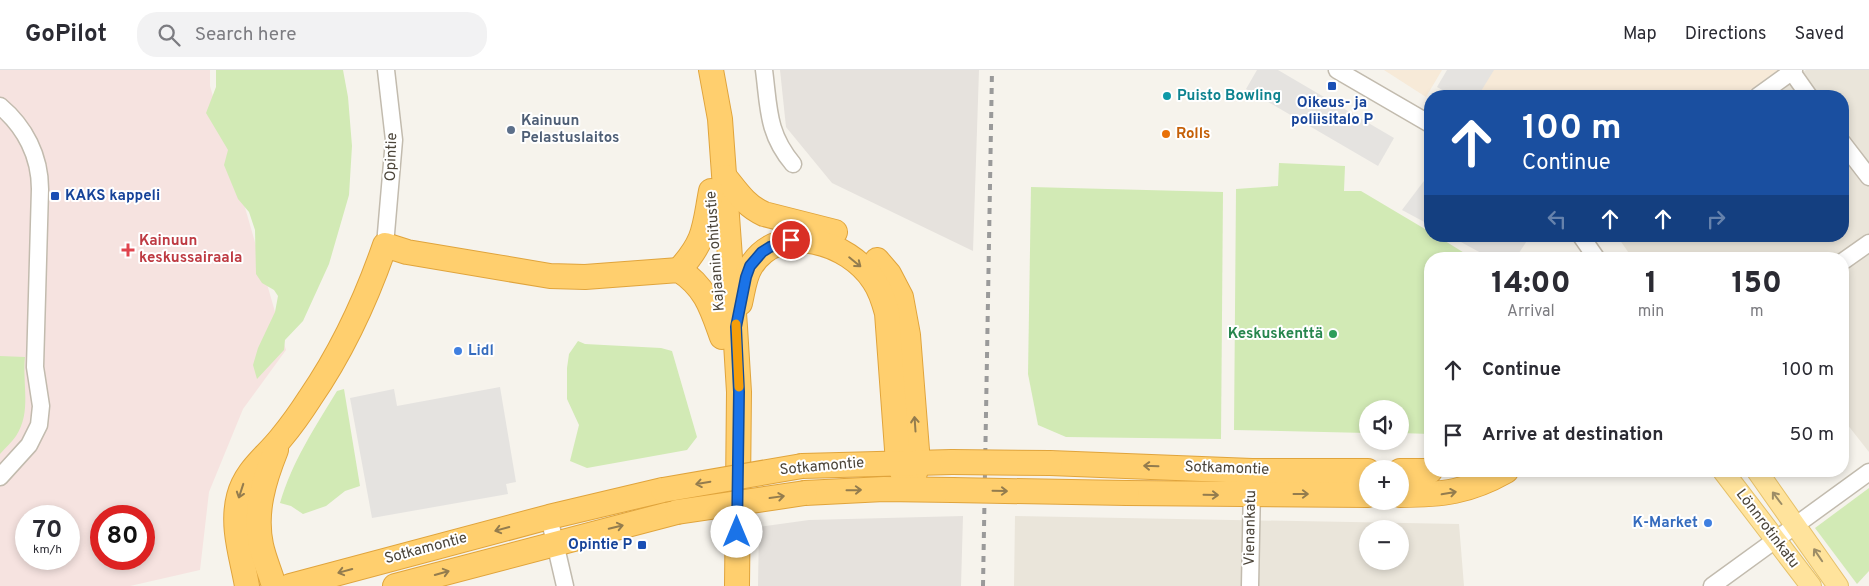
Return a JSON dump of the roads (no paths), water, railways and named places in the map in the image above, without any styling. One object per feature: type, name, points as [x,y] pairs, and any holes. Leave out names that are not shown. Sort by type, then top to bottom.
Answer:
[{"type":"highway","name":"Kajaanin ohitustie","points":[[707,70],[706,118],[718,184]]},
{"type":"highway","name":"Kajaanin ohitustie","points":[[711,70],[720,119],[718,184],[729,332],[739,392],[736,461],[737,586]]},
{"type":"highway","points":[[248,586],[238,539],[237,511],[239,498],[249,472],[281,439],[338,356],[358,317],[385,245],[407,252],[550,276],[585,277],[672,270],[698,248],[718,184],[754,210],[828,229],[846,236],[874,257],[889,274],[901,297],[908,335],[908,463]]},
{"type":"highway","points":[[729,332],[750,266],[762,252],[770,247],[791,240],[816,242],[837,248],[861,266],[879,290],[887,313],[910,489]]},
{"type":"highway","points":[[672,270],[704,291],[729,332]]},
{"type":"highway","points":[[274,586],[261,546],[258,528],[262,490],[267,471],[281,439]]},
{"type":"highway","name":"Sotkamontie","points":[[290,586],[549,517],[663,490],[802,466],[952,462],[1050,463],[1252,470],[1359,470]]},
{"type":"highway","points":[[1409,471],[1424,471]]},
{"type":"highway","points":[[1409,495],[1436,495],[1464,490],[1485,483],[1496,477]]},
{"type":"highway","name":"Sotkamontie","points":[[395,586],[677,512],[805,493],[910,489],[1359,495]]},
{"type":"main road","name":"Lönnrotinkatu","points":[[1729,477],[1811,586]]},
{"type":"main road","name":"Lönnrotinkatu","points":[[1761,477],[1797,525],[1838,586]]},
{"type":"street","name":"Opintie","points":[[385,245],[394,140],[386,70]]},
{"type":"street","points":[[764,70],[771,126],[780,148],[793,164]]},
{"type":"street","points":[[1337,70],[1424,121]]},
{"type":"street","points":[[1766,90],[1793,71],[1805,90]]},
{"type":"street","points":[[0,106],[22,130],[37,156],[39,172],[35,367],[41,406],[39,425],[29,445],[0,477]]},
{"type":"street","points":[[1849,151],[1869,177]]},
{"type":"street","points":[[1849,257],[1869,243]]},
{"type":"street","name":"Vienankatu","points":[[1250,586],[1252,470]]},
{"type":"street","points":[[1712,586],[1775,538],[1797,525],[1869,472]]},
{"type":"street","points":[[549,517],[566,586]]},
{"type":"railway","points":[[983,586],[992,70]]},
{"type":"place","name":"Oikeus- ja poliisitalo P","points":[[1332,86]]},
{"type":"place","name":"Puisto Bowling","points":[[1167,96]]},
{"type":"place","name":"Kainuun Pelastuslaitos","points":[[511,130]]},
{"type":"place","name":"Rolls","points":[[1166,134]]},
{"type":"place","name":"KAKS kappeli","points":[[55,196]]},
{"type":"place","name":"Kainuun keskussairaala","points":[[128,250]]},
{"type":"place","name":"Keskuskenttä","points":[[1333,334]]},
{"type":"place","name":"Lidl","points":[[458,351]]},
{"type":"place","name":"K-Market","points":[[1708,523]]},
{"type":"place","name":"Opintie P","points":[[642,545]]}]
